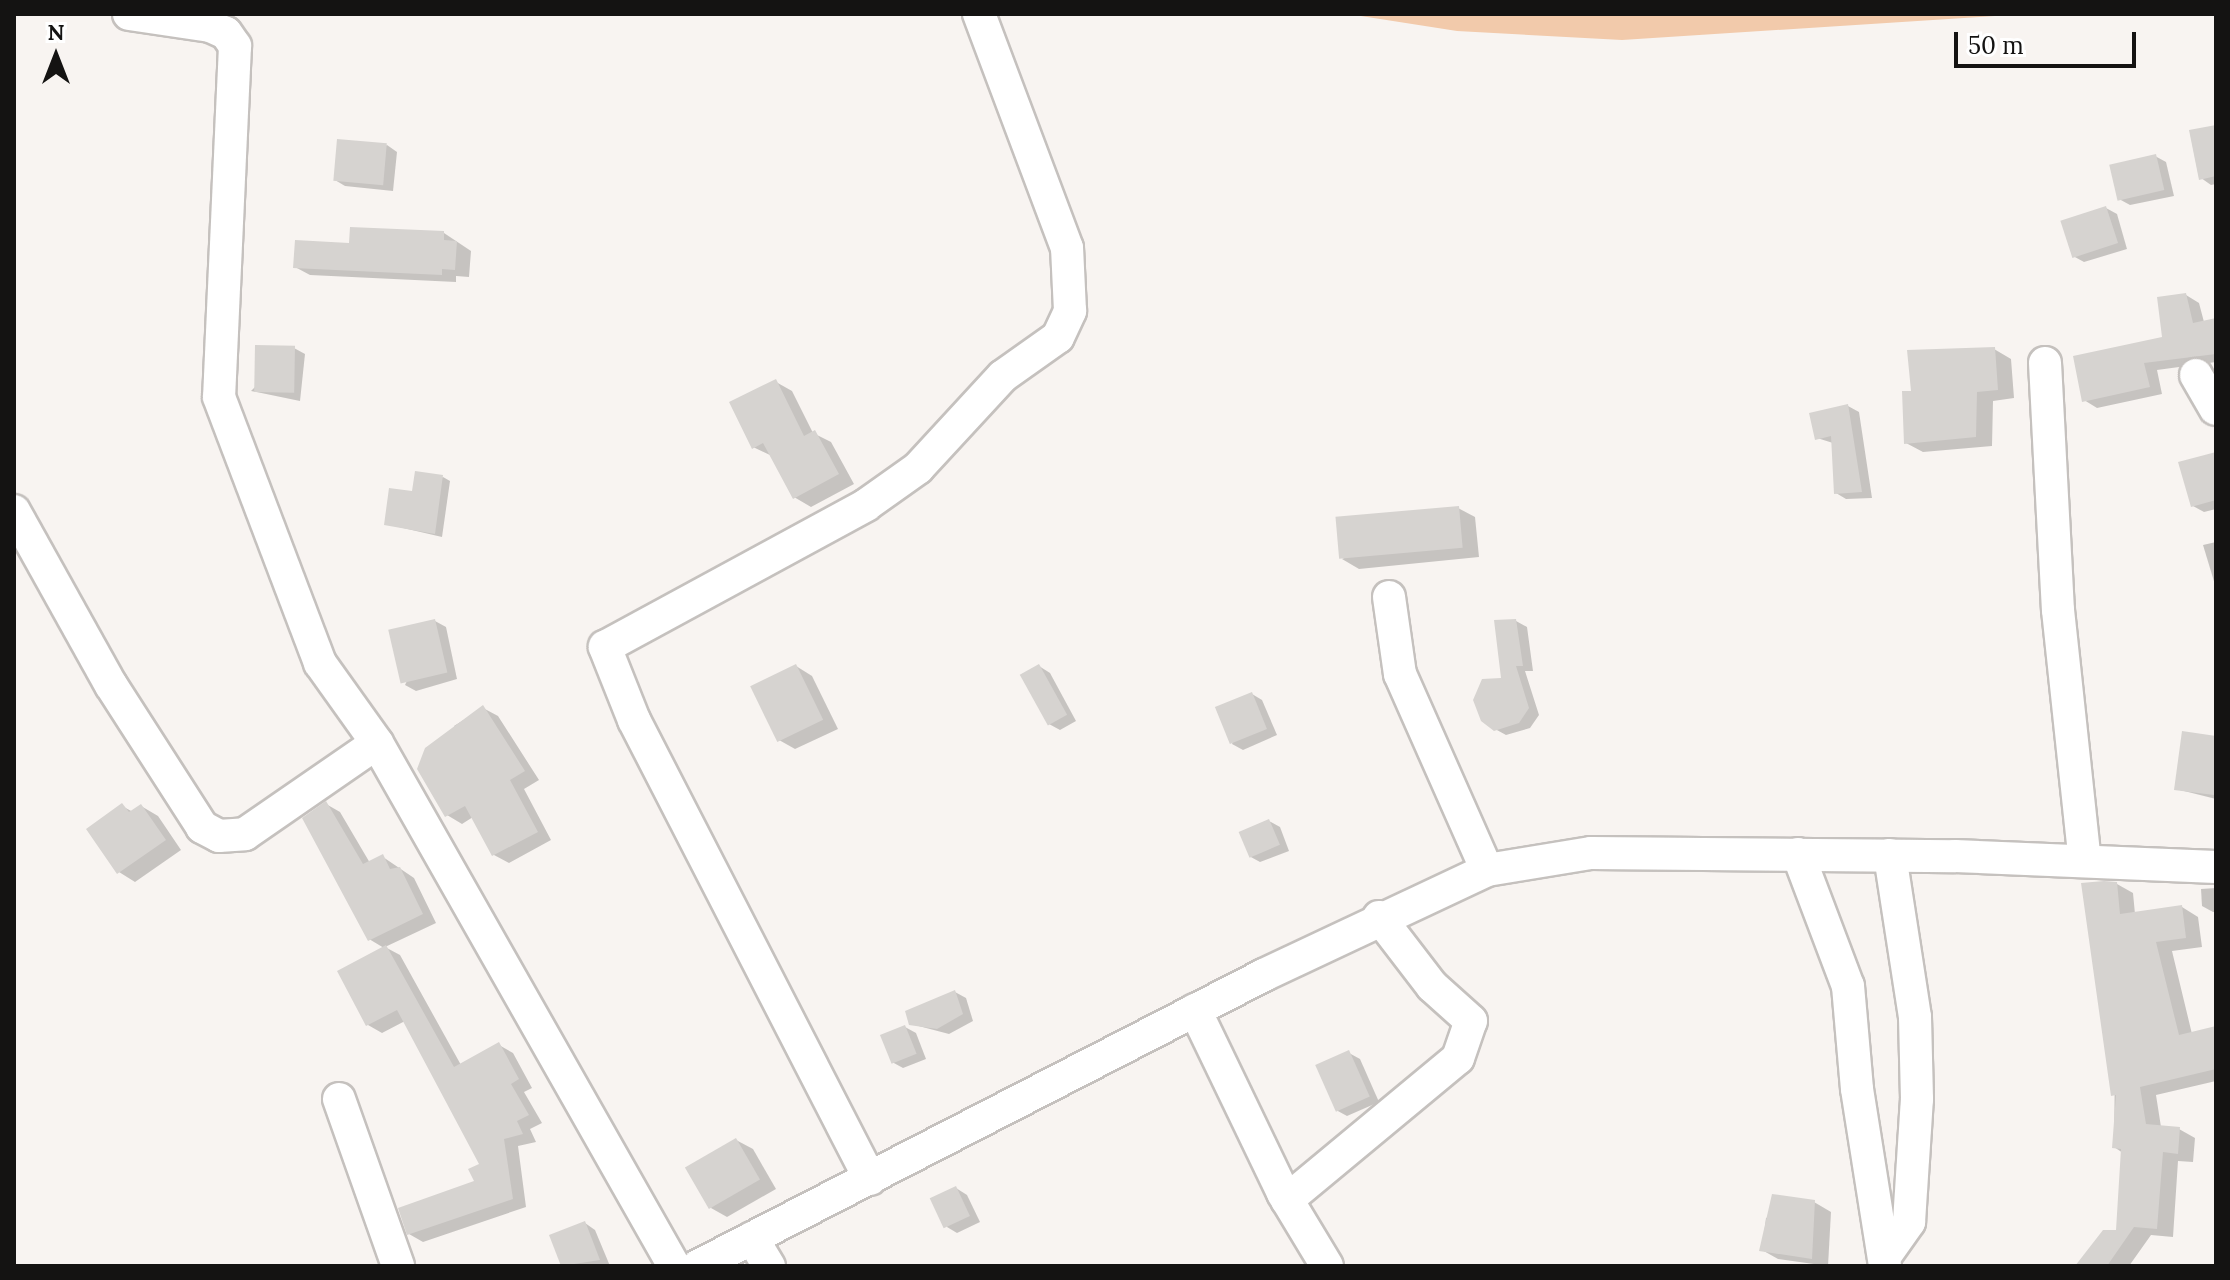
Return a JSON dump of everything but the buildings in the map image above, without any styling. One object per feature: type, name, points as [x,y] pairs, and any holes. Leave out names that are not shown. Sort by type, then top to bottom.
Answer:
[{"type":"street","points":[[129,14],[210,26],[226,33],[235,46],[219,397],[320,663],[377,743],[674,1266]]},
{"type":"street","points":[[870,1179],[634,720],[605,647],[866,505],[918,468],[1003,376],[1058,337],[1070,311],[1067,248],[979,14]]},
{"type":"street","points":[[2045,363],[2058,610],[2085,861]]},
{"type":"street","points":[[2196,375],[2216,409]]},
{"type":"street","points":[[14,511],[111,685],[202,827],[219,836],[245,834],[377,743]]},
{"type":"street","points":[[1389,597],[1400,674],[1487,870]]},
{"type":"street","points":[[698,1266],[1379,917],[1487,870],[1591,853],[1890,855],[2216,867]]},
{"type":"street","points":[[1798,854],[1848,986],[1857,1089],[1885,1261]]},
{"type":"street","points":[[1885,1261],[1909,1222],[1917,1099],[1915,1017],[1890,855]]},
{"type":"street","points":[[1287,1200],[1458,1058],[1471,1021],[1432,986],[1379,917]]},
{"type":"street","points":[[1195,1010],[1287,1200],[1327,1266]]},
{"type":"street","points":[[339,1099],[398,1266]]},
{"type":"street","points":[[752,1238],[769,1266]]},
{"type":"shaded area","points":[[1348,14],[2026,14],[1622,40],[1457,31]]}]
